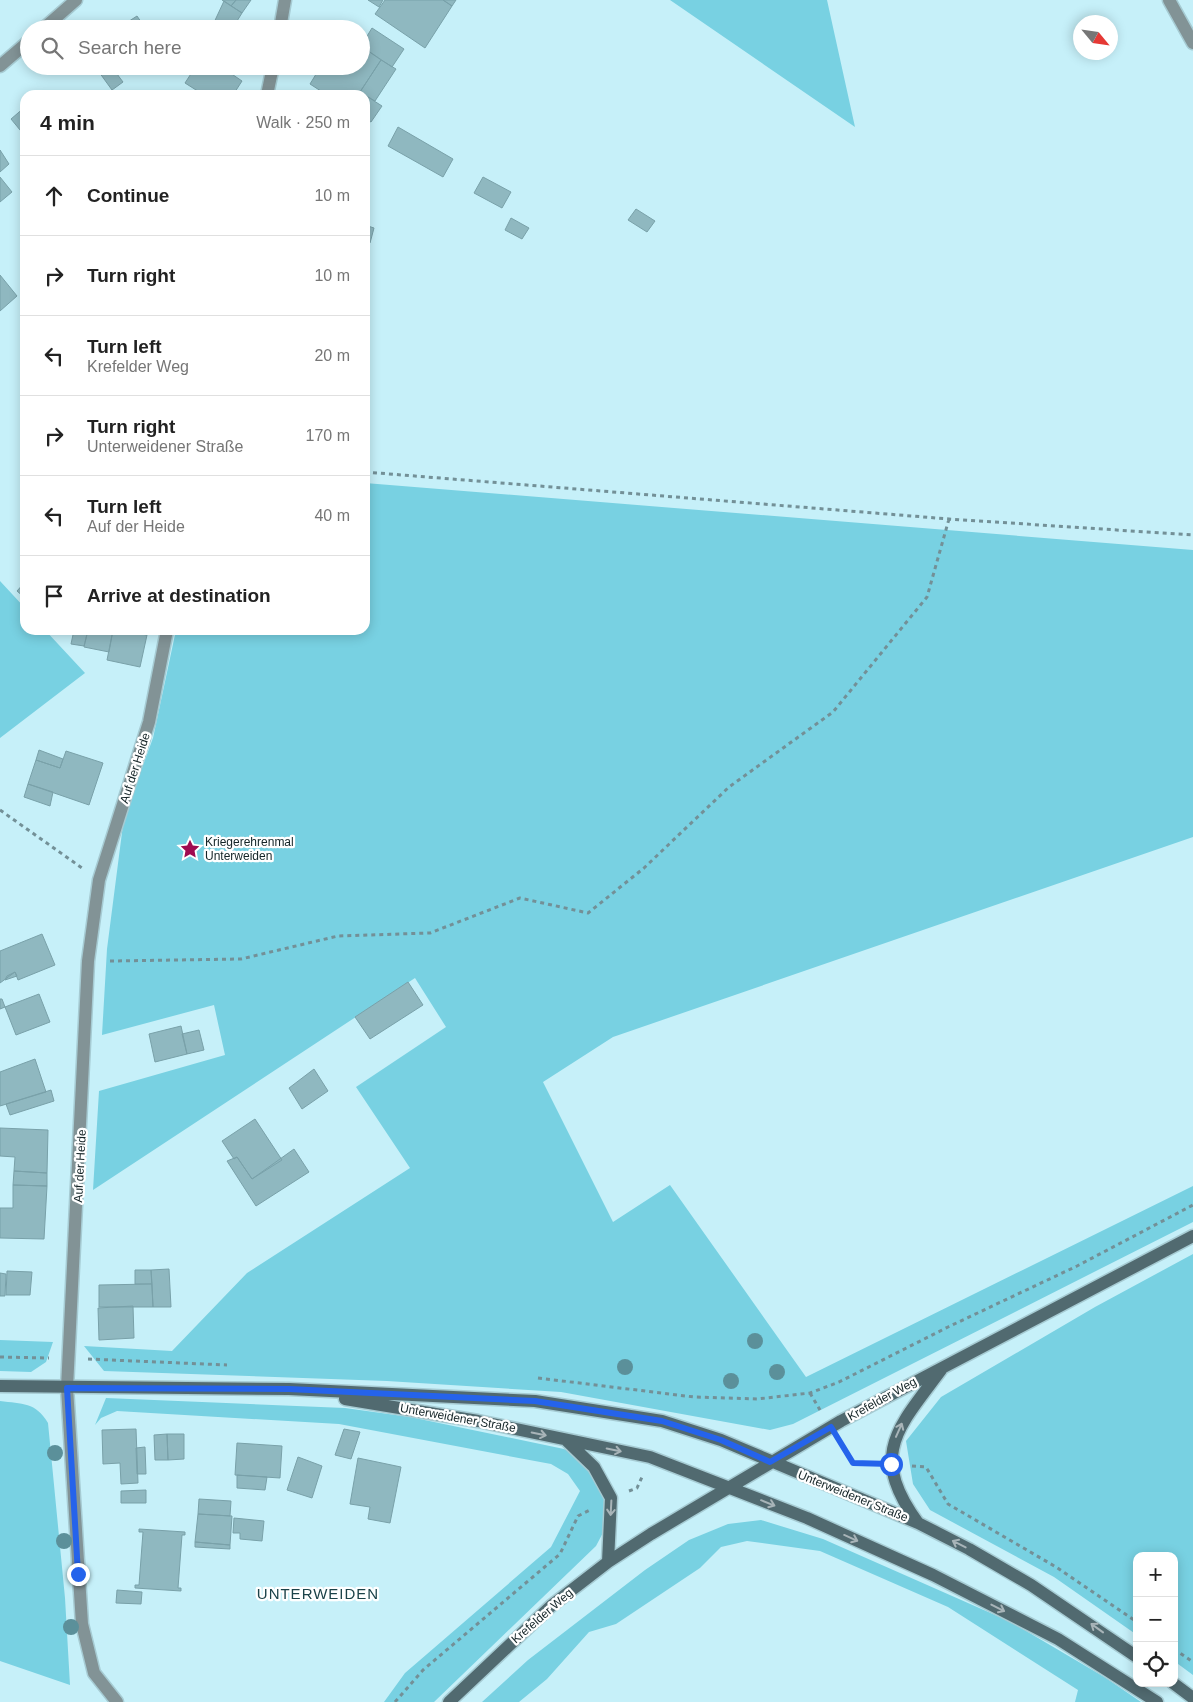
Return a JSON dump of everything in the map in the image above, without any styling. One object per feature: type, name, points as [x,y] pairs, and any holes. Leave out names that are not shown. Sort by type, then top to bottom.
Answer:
[{"type":"street","points":[[53,20],[76,0]]},
{"type":"street","points":[[282,20],[285,0]]},
{"type":"street","points":[[1169,0],[1193,43]]},
{"type":"street","points":[[0,66],[20,49]]},
{"type":"street","points":[[268,90],[271,75]]},
{"type":"street","name":"Auf der Heide","points":[[117,1702],[94,1673],[82,1624],[67,1388],[70,1359],[88,961],[99,880],[149,722],[166,635]]},
{"type":"street","name":"Krefelder Weg","points":[[449,1702],[551,1606],[608,1562],[728,1487],[831,1427],[1193,1236]]},
{"type":"street","name":"Unterweidener Straße","points":[[918,1523],[903,1502],[895,1484],[891,1464],[893,1444],[901,1424],[944,1366]]},
{"type":"street","name":"Unterweidener Straße","points":[[0,1386],[289,1389],[535,1401],[662,1421],[721,1440],[918,1523],[969,1549],[1031,1585],[1133,1654]]},
{"type":"street","name":"Unterweidener Straße","points":[[289,1389],[478,1421],[650,1457],[807,1518],[934,1575],[1058,1639],[1157,1702]]},
{"type":"street","points":[[566,1440],[594,1467],[612,1498],[608,1562]]},
{"type":"street","points":[[1178,1687],[1193,1698]]},
{"type":"path","points":[[370,472],[949,519],[1193,535]]},
{"type":"path","points":[[88,961],[241,959],[338,936],[430,933],[520,898],[588,913],[644,868],[729,787],[833,712],[927,597],[949,519]]},
{"type":"path","points":[[0,810],[99,880]]},
{"type":"path","points":[[662,1421],[669,1393],[694,1397],[757,1399],[810,1393],[838,1382],[1077,1266],[1193,1205]]},
{"type":"path","points":[[0,1357],[70,1359]]},
{"type":"path","points":[[831,1427],[853,1463],[926,1467],[948,1504],[1056,1567],[1133,1619]]},
{"type":"path","points":[[395,1702],[423,1670],[560,1554],[578,1516],[612,1498],[637,1488],[650,1457]]},
{"type":"path","points":[[1178,1652],[1193,1662]]},
{"type":"shaded area","points":[[670,0],[827,0],[855,127]]},
{"type":"shaded area","points":[[370,483],[1193,550],[1193,837],[613,1037],[543,1082],[613,1222],[670,1185],[806,1377],[1193,1186],[1193,1222],[793,1424],[770,1430],[561,1392],[387,1381],[104,1371],[84,1346],[172,1351],[247,1273],[410,1168],[356,1087],[446,1027],[415,978],[93,1190],[99,1091],[225,1055],[214,1005],[102,1035],[107,949],[124,817],[153,738],[175,635],[370,635]]},
{"type":"shaded area","points":[[0,581],[20,603],[20,635],[50,635],[85,673],[0,738]]},
{"type":"shaded area","points":[[1193,1254],[1193,1675],[1178,1664],[1178,1552],[1133,1552],[1133,1632],[1054,1577],[930,1510],[913,1484],[906,1441],[941,1397],[1095,1307]]},
{"type":"shaded area","points":[[0,1340],[53,1342],[46,1362],[31,1372],[0,1371]]},
{"type":"shaded area","points":[[106,1398],[345,1408],[410,1417],[564,1449],[584,1459],[607,1504],[606,1527],[596,1546],[434,1702],[384,1702],[405,1673],[551,1547],[580,1491],[568,1474],[551,1464],[339,1424],[117,1411],[101,1418],[95,1425]]},
{"type":"shaded area","points":[[0,1401],[28,1405],[39,1411],[48,1423],[65,1598],[70,1685],[0,1661]]},
{"type":"shaded area","points":[[761,1520],[823,1539],[1011,1622],[1106,1678],[1141,1702],[1075,1702],[1078,1690],[948,1607],[820,1551],[747,1541],[721,1547],[700,1568],[616,1624],[589,1632],[547,1679],[519,1702],[482,1702],[528,1660],[645,1570],[689,1540],[728,1524]]},
{"type":"building","points":[[222,0],[236,0],[231,6]]},
{"type":"building","points":[[236,0],[251,0],[242,13],[231,6]]},
{"type":"building","points":[[368,0],[383,0],[379,7]]},
{"type":"building","points":[[385,0],[443,0],[452,6],[425,48],[375,14]]},
{"type":"building","points":[[443,0],[456,0],[452,6]]},
{"type":"building","points":[[224,1],[242,13],[238,20],[215,20]]},
{"type":"building","points":[[137,16],[140,20],[131,20]]},
{"type":"building","points":[[372,28],[404,49],[392,67],[370,52],[370,31]]},
{"type":"building","points":[[370,52],[381,60],[361,90],[319,90],[310,84],[316,75],[370,75]]},
{"type":"building","points":[[381,60],[396,69],[375,101],[370,98],[370,90],[361,90]]},
{"type":"building","points":[[101,75],[118,75],[123,82],[112,90]]},
{"type":"building","points":[[190,75],[233,75],[242,81],[236,90],[196,90],[185,83]]},
{"type":"building","points":[[370,98],[382,106],[370,122]]},
{"type":"building","points":[[20,111],[20,130],[11,119]]},
{"type":"building","points":[[398,127],[453,159],[443,177],[388,146]]},
{"type":"building","points":[[0,150],[9,164],[0,172]]},
{"type":"building","points":[[0,177],[12,192],[0,202]]},
{"type":"building","points":[[483,177],[511,192],[502,208],[474,193]]},
{"type":"building","points":[[636,209],[655,221],[647,232],[628,220]]},
{"type":"building","points":[[511,218],[529,228],[522,239],[505,230]]},
{"type":"building","points":[[370,227],[374,228],[370,243]]},
{"type":"building","points":[[0,275],[17,296],[0,311]]},
{"type":"building","points":[[73,635],[87,635],[84,646],[71,644]]},
{"type":"building","points":[[87,635],[112,635],[109,652],[84,647]]},
{"type":"building","points":[[112,635],[147,635],[140,667],[107,660]]},
{"type":"building","points":[[39,750],[63,759],[60,768],[36,760]]},
{"type":"building","points":[[66,751],[103,763],[89,805],[28,784],[36,760],[60,768]]},
{"type":"building","points":[[28,784],[53,792],[50,806],[24,797]]},
{"type":"building","points":[[42,934],[55,965],[18,980],[15,972],[0,983],[0,951]]},
{"type":"building","points":[[15,972],[17,976],[5,980],[7,976]]},
{"type":"building","points":[[408,982],[423,1005],[370,1039],[355,1017]]},
{"type":"building","points":[[39,994],[50,1022],[16,1035],[5,1007]]},
{"type":"building","points":[[0,999],[2,999],[5,1007],[0,1009]]},
{"type":"building","points":[[181,1026],[187,1054],[155,1062],[149,1034]]},
{"type":"building","points":[[199,1030],[204,1050],[187,1054],[182,1034]]},
{"type":"building","points":[[35,1059],[46,1092],[0,1106],[0,1072]]},
{"type":"building","points":[[314,1069],[328,1091],[302,1109],[289,1088]]},
{"type":"building","points":[[51,1090],[54,1101],[10,1115],[6,1104]]},
{"type":"building","points":[[255,1119],[282,1160],[252,1179],[237,1157],[234,1159],[222,1141]]},
{"type":"building","points":[[0,1128],[48,1130],[47,1173],[14,1171],[15,1157],[0,1156]]},
{"type":"building","points":[[294,1149],[309,1172],[256,1206],[227,1161],[237,1157],[252,1179]]},
{"type":"building","points":[[14,1171],[47,1173],[47,1186],[13,1185]]},
{"type":"building","points":[[13,1185],[47,1186],[44,1239],[0,1238],[0,1208],[13,1208]]},
{"type":"building","points":[[169,1269],[171,1307],[153,1307],[151,1270]]},
{"type":"building","points":[[135,1270],[151,1270],[152,1284],[135,1284]]},
{"type":"building","points":[[7,1271],[32,1272],[30,1295],[6,1295]]},
{"type":"building","points":[[0,1273],[6,1274],[5,1296],[0,1296]]},
{"type":"building","points":[[152,1284],[153,1307],[99,1307],[99,1285]]},
{"type":"building","points":[[133,1306],[134,1338],[99,1340],[98,1308]]},
{"type":"building","points":[[136,1429],[138,1483],[121,1484],[120,1463],[103,1464],[102,1430]]},
{"type":"building","points":[[344,1429],[360,1432],[351,1459],[335,1455]]},
{"type":"building","points":[[167,1434],[168,1460],[155,1460],[154,1435]]},
{"type":"building","points":[[167,1434],[184,1434],[184,1459],[168,1460]]},
{"type":"building","points":[[237,1443],[282,1446],[280,1478],[235,1475]]},
{"type":"building","points":[[145,1447],[146,1474],[137,1474],[136,1448]]},
{"type":"building","points":[[298,1457],[322,1466],[312,1498],[287,1490]]},
{"type":"building","points":[[358,1458],[401,1467],[390,1523],[368,1519],[370,1507],[350,1504]]},
{"type":"building","points":[[237,1475],[267,1477],[265,1490],[237,1488]]},
{"type":"building","points":[[146,1490],[146,1503],[121,1503],[121,1491]]},
{"type":"building","points":[[199,1499],[231,1501],[230,1516],[198,1514]]},
{"type":"building","points":[[198,1514],[232,1516],[230,1545],[195,1542]]},
{"type":"building","points":[[234,1518],[264,1521],[262,1541],[240,1539],[240,1533],[233,1533]]},
{"type":"building","points":[[139,1529],[185,1532],[185,1535],[182,1535],[178,1588],[181,1588],[181,1591],[135,1588],[135,1585],[139,1585],[143,1532],[139,1532]]},
{"type":"building","points":[[195,1542],[230,1545],[230,1549],[195,1547]]},
{"type":"building","points":[[117,1590],[142,1592],[141,1604],[116,1603]]},
{"type":"place","name":"Kriegerehrenmal Unterweiden","points":[[190,849]]},
{"type":"district","name":"UNTERWEIDEN","points":[[318,1593]]},
{"type":"route","points":[[78,1574],[67,1388],[289,1389],[535,1401],[662,1421],[721,1440],[770,1462],[831,1427],[853,1463],[891,1464]]}]
